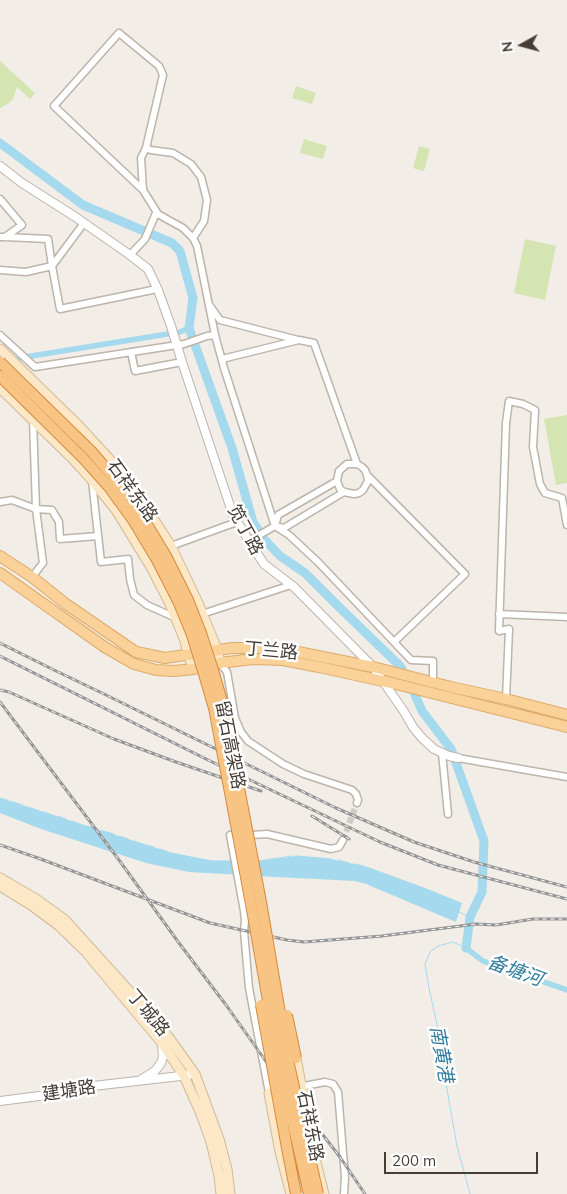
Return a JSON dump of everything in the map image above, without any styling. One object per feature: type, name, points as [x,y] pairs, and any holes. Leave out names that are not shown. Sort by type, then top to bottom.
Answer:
[{"type":"highway","name":"留石高架路","points":[[0,362],[91,451],[117,481],[142,516],[166,556],[184,591],[201,633],[223,705],[256,903],[279,1063],[309,1194]]},
{"type":"highway","name":"留石高架路","points":[[0,376],[83,458],[133,520],[157,560],[179,603],[192,636],[214,708],[318,1194]]},
{"type":"highway","points":[[256,903],[275,955],[296,1058]]},
{"type":"highway","points":[[256,903],[258,987],[296,1194]]},
{"type":"main road","name":"石祥东路","points":[[0,349],[80,427],[112,462],[143,503],[171,546],[202,614],[220,663]]},
{"type":"main road","name":"石祥东路","points":[[0,388],[73,459],[92,479],[116,510],[151,567],[176,618],[194,669]]},
{"type":"main road","name":"丁兰路","points":[[0,556],[136,652],[165,658],[216,649],[280,650],[373,667],[567,715]]},
{"type":"main road","name":"丁兰路","points":[[0,573],[106,648],[134,664],[156,670],[194,669],[252,659],[283,660],[319,666],[396,684],[567,727]]},
{"type":"main road","name":"丁城路","points":[[0,878],[36,899],[64,920],[132,993],[167,1034],[195,1074],[219,1139],[227,1169],[230,1194]]},
{"type":"main road","name":"丁城路","points":[[0,886],[31,905],[58,925],[85,951],[162,1043],[184,1076],[201,1114],[211,1142],[221,1194]]},
{"type":"main road","name":"石祥东路","points":[[296,1058],[324,1194]]},
{"type":"main road","name":"石祥东路","points":[[269,1093],[280,1152],[291,1194]]},
{"type":"street","points":[[143,190],[142,158],[163,75],[160,66],[119,33],[54,106],[143,190],[158,214],[183,228],[193,238],[197,246],[215,335],[275,526],[289,535],[318,562],[411,660],[432,660],[432,682]]},
{"type":"street","points":[[146,148],[173,153],[191,164],[201,177],[207,200],[204,221],[193,238]]},
{"type":"street","name":"笕丁路","points":[[0,166],[22,184],[84,223],[148,269],[179,342],[182,362],[233,515],[237,522],[252,540],[264,564],[291,585],[321,613],[373,667],[422,738],[434,749],[458,758],[567,777]]},
{"type":"street","points":[[0,199],[22,225],[3,237]]},
{"type":"street","points":[[130,255],[145,239],[156,213],[158,214]]},
{"type":"street","points":[[0,270],[26,272],[52,266],[84,223]]},
{"type":"street","points":[[3,237],[48,239],[60,309],[157,289]]},
{"type":"street","points":[[208,303],[220,320],[314,343],[357,464],[365,470],[367,475],[366,486],[359,493],[344,492],[338,486],[339,471],[347,464],[357,464]]},
{"type":"street","points":[[0,335],[35,367],[131,352],[215,335]]},
{"type":"street","points":[[222,359],[299,340]]},
{"type":"street","points":[[131,352],[135,371],[182,362]]},
{"type":"street","points":[[506,699],[509,629],[499,631],[499,614],[506,423],[509,402],[523,404],[535,410],[533,447],[540,484],[545,494],[562,498],[567,525]]},
{"type":"street","points":[[32,577],[43,564],[36,509],[33,420]]},
{"type":"street","points":[[367,475],[465,574],[394,642]]},
{"type":"street","points":[[92,479],[101,562],[128,559],[134,595],[147,605],[176,618]]},
{"type":"street","points":[[275,526],[278,515],[337,481]]},
{"type":"street","points":[[252,540],[275,526],[284,528],[344,492]]},
{"type":"street","points":[[0,502],[12,500],[36,509],[52,510],[59,522],[60,539],[98,536]]},
{"type":"street","points":[[171,546],[237,522]]},
{"type":"street","points":[[202,614],[291,585]]},
{"type":"street","points":[[499,614],[567,617]]},
{"type":"street","points":[[220,663],[227,672],[236,718],[241,732],[248,741],[283,764],[304,774],[352,790],[356,794],[357,803]]},
{"type":"street","points":[[446,754],[448,814]]},
{"type":"street","points":[[343,840],[339,847],[331,849],[267,834],[230,835],[245,921],[244,931],[249,988],[269,1093],[326,1082],[333,1084],[338,1092],[345,1177],[344,1194]]},
{"type":"street","name":"建塘路","points":[[138,1081],[158,1069],[164,1057],[162,1043]]},
{"type":"street","name":"建塘路","points":[[0,1101],[47,1095],[67,1090],[195,1074]]},
{"type":"green space","points":[[0,61],[35,93],[30,99],[17,87],[13,99],[0,108]]},
{"type":"green space","points":[[296,86],[316,93],[312,104],[292,98]]},
{"type":"green space","points":[[304,139],[327,146],[323,159],[300,153]]},
{"type":"green space","points":[[419,146],[430,149],[424,171],[413,168]]},
{"type":"green space","points":[[525,239],[556,246],[545,300],[514,293]]},
{"type":"green space","points":[[567,415],[567,483],[556,485],[544,419]]},
{"type":"water","points":[[0,798],[169,852],[214,861],[267,860],[297,856],[331,859],[368,867],[462,903],[456,922],[355,881],[189,872],[146,863],[41,829],[0,813]]},
{"type":"waterway","points":[[0,143],[83,205],[172,243],[180,251],[193,298],[189,328],[232,448],[253,522],[264,539],[280,556],[305,573],[400,666],[422,711],[451,749],[484,841],[482,892],[470,917],[466,948]]},
{"type":"waterway","points":[[19,358],[180,332],[189,328]]},
{"type":"waterway","points":[[0,798],[7,800]]},
{"type":"waterway","points":[[10,801],[23,805]]},
{"type":"waterway","points":[[27,807],[37,810]]},
{"type":"waterway","points":[[44,812],[52,815]]},
{"type":"waterway","points":[[58,816],[66,819]]},
{"type":"waterway","points":[[72,821],[80,824]]},
{"type":"waterway","points":[[89,826],[97,829]]},
{"type":"waterway","points":[[103,831],[114,834]]},
{"type":"waterway","points":[[120,836],[128,839]]},
{"type":"waterway","points":[[134,841],[142,844]]},
{"type":"waterway","points":[[146,845],[154,847]]},
{"type":"waterway","points":[[160,849],[168,852]]},
{"type":"waterway","points":[[264,860],[292,856]]},
{"type":"waterway","points":[[296,856],[332,859]]},
{"type":"waterway","points":[[207,860],[232,861]]},
{"type":"waterway","points":[[338,860],[349,863]]},
{"type":"waterway","points":[[355,864],[364,866]]},
{"type":"waterway","points":[[459,912],[470,917]]},
{"type":"waterway","name":"南黄港","points":[[466,948],[453,942],[438,946],[430,952],[425,964],[441,1043],[457,1146],[470,1194]]},
{"type":"waterway","name":"备塘河","points":[[466,948],[483,961],[567,990]]},
{"type":"tunnel","points":[[343,840],[357,803]]},
{"type":"railway","points":[[0,643],[336,808],[414,842],[474,862],[567,887]]},
{"type":"railway","points":[[0,656],[206,759],[380,842],[438,865],[567,899]]},
{"type":"railway","points":[[0,690],[9,692],[114,739],[261,791]]},
{"type":"railway","points":[[0,702],[119,860],[265,1060],[340,1157],[365,1194]]},
{"type":"railway","points":[[312,816],[349,839]]},
{"type":"railway","points":[[0,845],[210,923],[287,940],[304,942],[382,936],[476,924],[496,925],[533,919],[567,919]]}]
